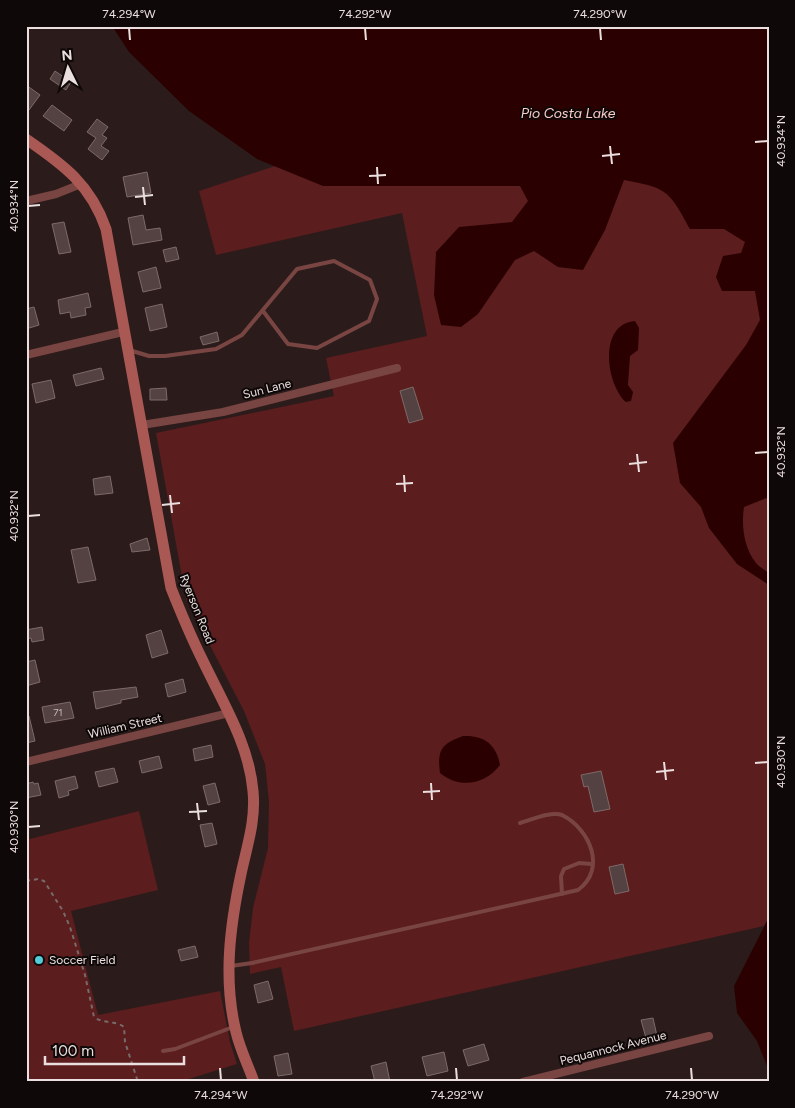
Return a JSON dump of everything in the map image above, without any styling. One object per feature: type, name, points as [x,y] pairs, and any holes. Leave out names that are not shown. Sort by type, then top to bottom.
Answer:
[{"type":"street","name":"Ryerson Road","points":[[26,139],[91,194],[106,229],[123,332],[142,425],[171,588],[247,756],[254,794],[252,825],[235,906],[228,966],[229,990],[235,1026],[254,1082]]},
{"type":"street","points":[[26,201],[56,194],[81,184]]},
{"type":"street","points":[[26,355],[123,332]]},
{"type":"street","name":"Sun Lane","points":[[142,425],[223,412],[397,368]]},
{"type":"street","name":"William Street","points":[[26,762],[229,713]]},
{"type":"street","name":"Pequannock Avenue","points":[[523,1082],[709,1036]]},
{"type":"lane","points":[[127,350],[148,356],[216,349],[242,335],[262,311],[297,269],[334,261],[370,280],[377,299],[369,321],[317,348],[288,344],[262,311]]},
{"type":"lane","points":[[228,966],[252,963],[562,894],[578,890],[585,885],[594,855],[591,844],[581,830],[561,815],[554,814],[520,823]]},
{"type":"lane","points":[[562,894],[561,876],[564,869],[578,863],[592,864]]},
{"type":"lane","points":[[163,1051],[175,1049],[235,1026]]},
{"type":"path","points":[[26,882],[38,879],[44,881],[49,887],[70,927],[94,1017],[99,1021],[120,1023],[124,1027],[125,1042],[138,1082]]},
{"type":"shaded area","points":[[597,131],[769,227],[769,917],[764,926],[294,1031],[281,967],[250,974],[249,943],[253,908],[268,848],[269,802],[265,764],[244,711],[186,599],[156,433],[334,396],[326,358],[427,336],[402,213],[216,255],[199,191],[275,166]]},
{"type":"shaded area","points":[[139,811],[158,890],[71,911],[98,1015],[220,991],[230,1042],[237,1064],[179,1082],[26,1082],[26,840]]},
{"type":"water","name":"Pio Costa Lake","points":[[112,26],[769,26],[769,497],[744,507],[743,521],[746,543],[757,564],[769,573],[769,585],[737,564],[709,528],[701,507],[680,483],[673,443],[746,345],[760,320],[755,291],[722,291],[716,277],[723,256],[741,253],[745,242],[724,229],[690,229],[677,206],[665,193],[650,186],[624,180],[605,230],[583,270],[558,267],[534,251],[515,260],[478,314],[461,327],[441,325],[434,295],[436,252],[459,227],[512,222],[528,201],[520,186],[323,186],[257,159],[189,111],[129,52]]},
{"type":"water","points":[[635,321],[639,328],[638,350],[630,356],[628,385],[633,392],[631,401],[626,402],[614,382],[609,356],[615,332],[623,325]]},
{"type":"water","points":[[463,736],[477,737],[488,742],[498,758],[500,765],[494,772],[479,781],[463,783],[447,778],[440,773],[439,759],[442,749],[445,745]]},
{"type":"water","points":[[769,917],[769,1071],[757,1041],[737,1013],[734,986]]},
{"type":"building","points":[[55,71],[71,82],[66,90],[50,79]]},
{"type":"building","points":[[26,85],[40,95],[26,114]]},
{"type":"building","points":[[52,105],[72,120],[64,131],[43,116]]},
{"type":"building","points":[[97,119],[108,127],[102,135],[107,138],[101,146],[109,151],[102,160],[88,149],[96,138],[87,132]]},
{"type":"building","points":[[147,172],[151,193],[127,197],[123,177]]},
{"type":"building","points":[[143,215],[146,230],[160,228],[162,240],[133,245],[128,218]]},
{"type":"building","points":[[64,222],[71,252],[59,254],[52,224]]},
{"type":"building","points":[[176,247],[179,259],[166,262],[163,250]]},
{"type":"building","points":[[156,267],[161,288],[143,292],[138,272]]},
{"type":"building","points":[[88,293],[91,307],[85,308],[86,315],[71,318],[70,312],[60,314],[58,300]]},
{"type":"building","points":[[162,304],[167,327],[150,331],[145,308]]},
{"type":"building","points":[[34,307],[39,325],[26,329],[26,309]]},
{"type":"building","points":[[217,332],[219,341],[203,345],[200,337]]},
{"type":"building","points":[[101,368],[104,379],[76,386],[73,375]]},
{"type":"building","points":[[51,380],[55,398],[36,403],[32,384]]},
{"type":"building","points":[[413,387],[423,419],[409,423],[400,391]]},
{"type":"building","points":[[166,388],[167,400],[150,400],[150,389]]},
{"type":"building","points":[[110,476],[113,493],[95,495],[93,479]]},
{"type":"building","points":[[147,538],[150,550],[132,552],[130,544]]},
{"type":"building","points":[[88,547],[96,580],[78,583],[71,550]]},
{"type":"building","points":[[42,627],[44,640],[32,642],[31,638],[26,639],[26,630]]},
{"type":"building","points":[[161,630],[168,653],[152,658],[146,635]]},
{"type":"building","points":[[35,660],[40,682],[26,686],[26,662]]},
{"type":"building","points":[[183,679],[186,692],[168,697],[165,684]]},
{"type":"building","points":[[136,687],[138,697],[121,700],[121,703],[96,709],[93,692]]},
{"type":"building","points":[[70,702],[74,718],[45,723],[42,707]]},
{"type":"building","points":[[26,716],[29,716],[35,741],[26,743]]},
{"type":"building","points":[[211,745],[213,757],[195,761],[193,749]]},
{"type":"building","points":[[159,756],[162,768],[142,773],[139,761]]},
{"type":"building","points":[[114,768],[118,782],[99,787],[95,772]]},
{"type":"building","points":[[601,771],[610,809],[594,812],[588,786],[584,787],[581,775]]},
{"type":"building","points":[[75,776],[78,788],[68,791],[69,795],[59,798],[55,781]]},
{"type":"building","points":[[33,782],[34,784],[38,783],[41,795],[26,798],[26,784]]},
{"type":"building","points":[[215,783],[220,802],[208,805],[203,786]]},
{"type":"building","points":[[212,823],[217,844],[205,847],[200,825]]},
{"type":"building","points":[[623,864],[629,891],[615,894],[609,867]]},
{"type":"building","points":[[195,946],[198,957],[181,961],[178,950]]},
{"type":"building","points":[[268,981],[273,999],[258,1003],[254,985]]},
{"type":"building","points":[[653,1018],[657,1036],[646,1038],[641,1020]]},
{"type":"building","points":[[484,1044],[489,1060],[468,1066],[463,1050]]},
{"type":"building","points":[[444,1052],[448,1071],[427,1076],[422,1057]]},
{"type":"building","points":[[288,1053],[292,1074],[278,1076],[274,1056]]},
{"type":"building","points":[[386,1062],[390,1082],[375,1082],[371,1066]]},
{"type":"place","name":"Soccer Field","points":[[39,960]]}]
